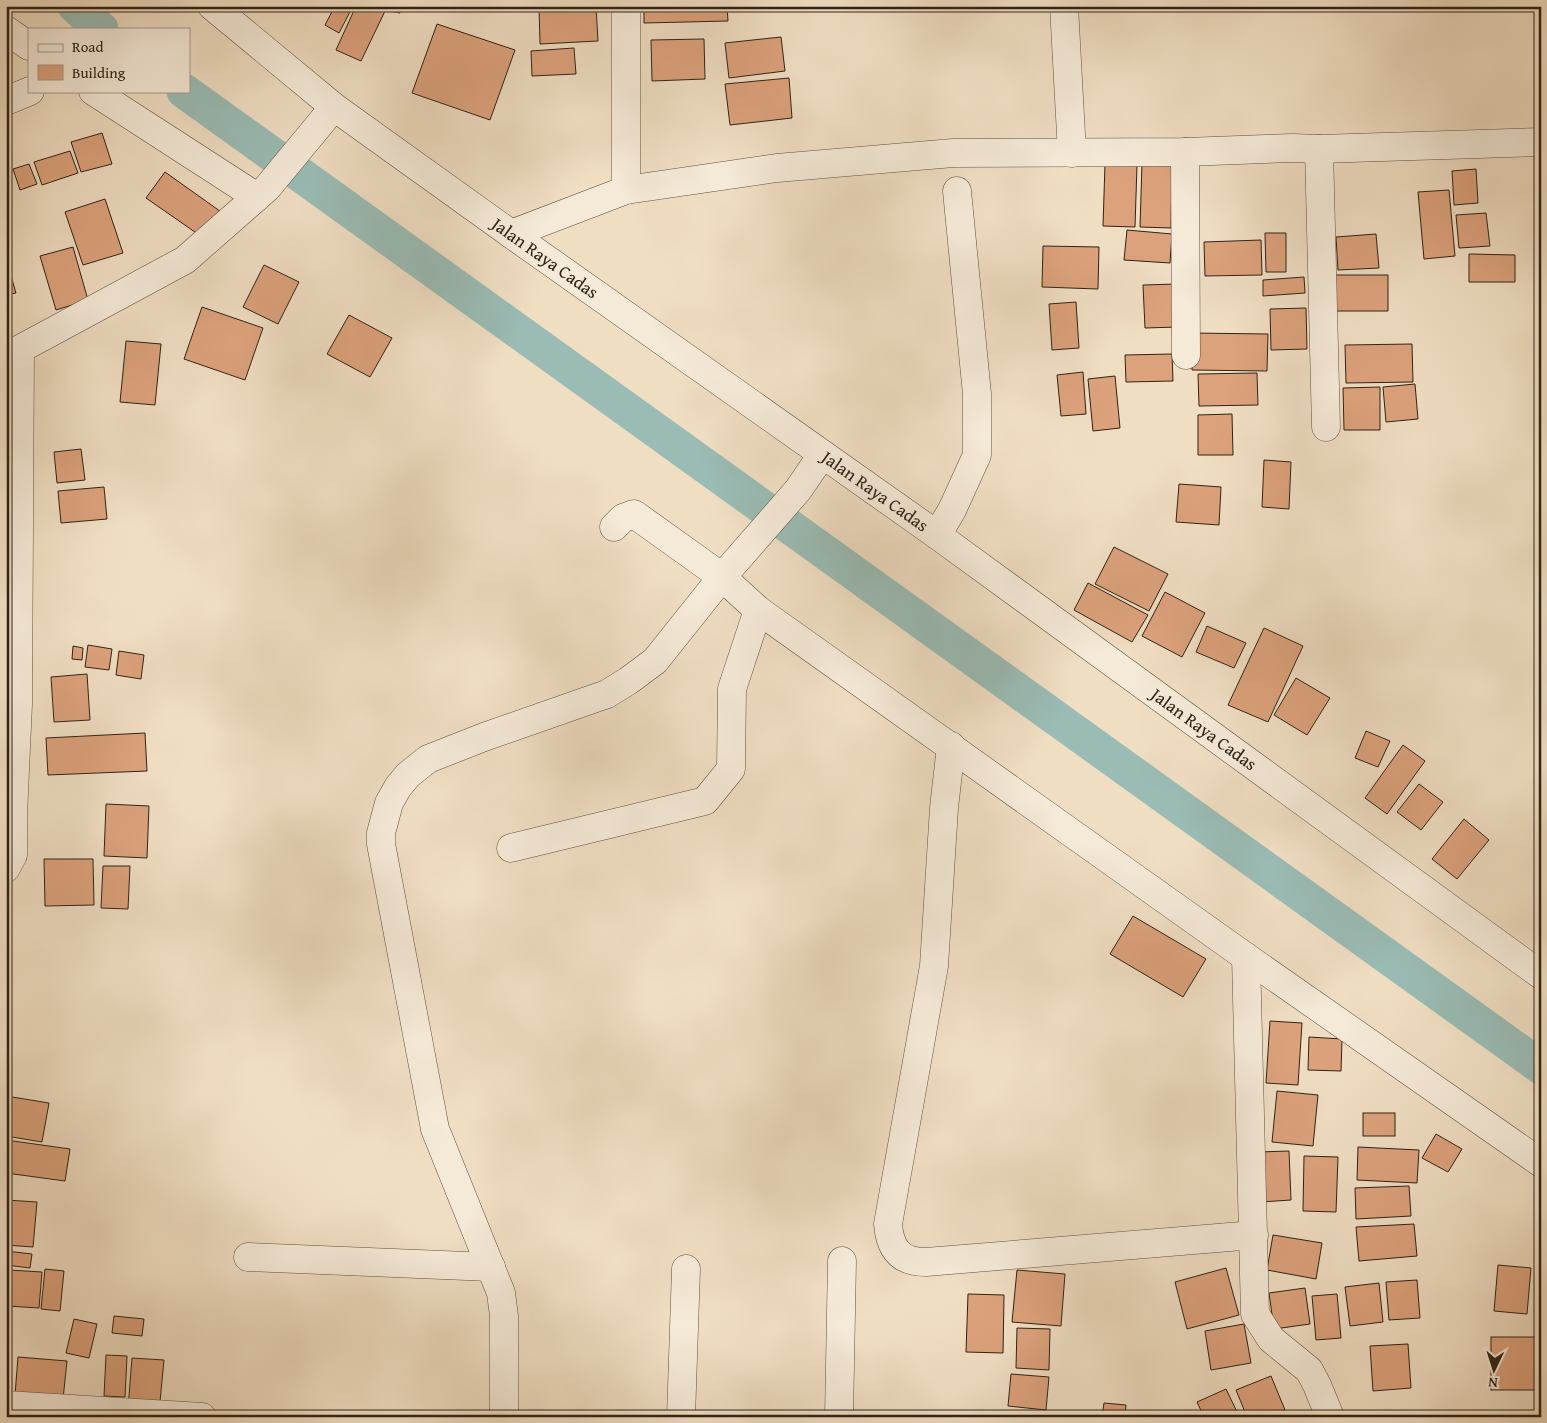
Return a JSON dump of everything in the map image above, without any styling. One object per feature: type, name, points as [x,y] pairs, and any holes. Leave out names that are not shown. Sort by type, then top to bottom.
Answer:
[{"type":"street","name":"Jalan Raya Cadas","points":[[212,6],[334,107],[937,535],[1541,975]]},
{"type":"street","points":[[626,6],[626,190]]},
{"type":"street","points":[[1064,6],[1072,153]]},
{"type":"street","points":[[6,30],[28,45]]},
{"type":"street","points":[[6,101],[28,92]]},
{"type":"street","points":[[95,92],[262,193]]},
{"type":"street","points":[[6,868],[13,855],[18,704],[13,352],[185,260],[262,193],[334,107]]},
{"type":"street","points":[[511,234],[626,190],[777,168],[943,154],[1185,152],[1541,142]]},
{"type":"street","points":[[1319,149],[1326,426]]},
{"type":"street","points":[[1185,152],[1186,355]]},
{"type":"street","points":[[937,535],[952,510],[977,455],[977,394],[957,191]]},
{"type":"street","points":[[504,1417],[504,1316],[501,1293],[435,1129],[381,844],[381,833],[389,803],[398,787],[408,775],[428,759],[484,737],[607,694],[656,661],[722,577],[798,490],[822,455]]},
{"type":"street","points":[[614,527],[622,518],[634,514],[722,577],[758,610],[1541,1163]]},
{"type":"street","points":[[512,848],[705,801],[731,770],[732,689],[758,610]]},
{"type":"street","points":[[951,746],[944,808],[934,966],[888,1224],[889,1238],[894,1249],[907,1259],[915,1262],[926,1262],[1254,1235]]},
{"type":"street","points":[[1246,956],[1255,1314],[1271,1339],[1309,1370],[1318,1385],[1330,1417]]},
{"type":"street","points":[[248,1257],[491,1267]]},
{"type":"street","points":[[839,1417],[842,1261]]},
{"type":"street","points":[[681,1417],[686,1269]]},
{"type":"street","points":[[6,1405],[202,1417]]},
{"type":"building","points":[[335,6],[353,6],[339,33],[325,25]]},
{"type":"building","points":[[356,6],[381,6],[386,9],[361,61],[336,50]]},
{"type":"building","points":[[390,6],[401,6],[400,13],[389,11]]},
{"type":"building","points":[[539,6],[596,6],[598,41],[540,44]]},
{"type":"building","points":[[644,6],[727,6],[728,21],[644,23]]},
{"type":"building","points":[[437,24],[515,50],[490,120],[412,93]]},
{"type":"building","points":[[781,37],[785,71],[729,78],[725,43]]},
{"type":"building","points":[[704,39],[705,79],[652,81],[651,40]]},
{"type":"building","points":[[574,48],[576,74],[532,76],[531,51]]},
{"type":"building","points":[[789,78],[792,118],[730,125],[725,84]]},
{"type":"building","points":[[102,133],[112,164],[81,172],[71,142]]},
{"type":"building","points":[[70,151],[78,173],[42,185],[34,162]]},
{"type":"building","points":[[1142,163],[1172,164],[1171,228],[1140,227]]},
{"type":"building","points":[[29,164],[37,184],[20,190],[13,169]]},
{"type":"building","points":[[1105,164],[1137,165],[1135,227],[1103,226]]},
{"type":"building","points":[[1476,169],[1478,203],[1454,205],[1452,171]]},
{"type":"building","points":[[165,172],[224,214],[205,239],[146,198]]},
{"type":"building","points":[[1449,190],[1455,256],[1424,259],[1418,192]]},
{"type":"building","points":[[105,199],[123,253],[83,265],[65,212]]},
{"type":"building","points":[[1486,213],[1490,246],[1459,248],[1456,215]]},
{"type":"building","points":[[1127,230],[1172,234],[1170,263],[1124,260]]},
{"type":"building","points":[[1265,233],[1286,233],[1286,272],[1266,272]]},
{"type":"building","points":[[1376,234],[1379,268],[1338,270],[1336,237]]},
{"type":"building","points":[[1261,240],[1262,275],[1205,276],[1204,242]]},
{"type":"building","points":[[1043,246],[1099,247],[1098,289],[1042,287]]},
{"type":"building","points":[[73,247],[88,300],[56,310],[40,256]]},
{"type":"building","points":[[1469,254],[1515,255],[1515,282],[1469,282]]},
{"type":"building","points":[[6,259],[16,293],[6,295]]},
{"type":"building","points":[[264,265],[299,282],[278,324],[243,307]]},
{"type":"building","points":[[1331,275],[1388,275],[1388,311],[1330,311]]},
{"type":"building","points":[[1304,277],[1305,293],[1263,296],[1263,280]]},
{"type":"building","points":[[1176,284],[1178,327],[1145,328],[1143,285]]},
{"type":"building","points":[[1076,302],[1079,348],[1052,350],[1049,304]]},
{"type":"building","points":[[202,307],[263,328],[245,380],[184,359]]},
{"type":"building","points":[[1306,308],[1307,349],[1271,350],[1270,309]]},
{"type":"building","points":[[349,315],[392,338],[370,377],[327,354]]},
{"type":"building","points":[[1192,333],[1268,334],[1267,371],[1192,370]]},
{"type":"building","points":[[126,341],[161,344],[155,405],[120,402]]},
{"type":"building","points":[[1412,344],[1413,382],[1346,383],[1345,345]]},
{"type":"building","points":[[1172,354],[1173,381],[1126,382],[1125,355]]},
{"type":"building","points":[[1083,372],[1086,414],[1061,416],[1057,375]]},
{"type":"building","points":[[1257,373],[1258,405],[1199,406],[1198,374]]},
{"type":"building","points":[[1115,376],[1120,428],[1093,431],[1088,379]]},
{"type":"building","points":[[1415,384],[1418,419],[1386,422],[1383,387]]},
{"type":"building","points":[[1380,387],[1380,430],[1344,430],[1343,388]]},
{"type":"building","points":[[1232,414],[1233,455],[1198,455],[1198,415]]},
{"type":"building","points":[[81,449],[85,480],[57,483],[54,452]]},
{"type":"building","points":[[1264,460],[1291,462],[1289,509],[1262,507]]},
{"type":"building","points":[[1179,484],[1221,487],[1219,525],[1176,522]]},
{"type":"building","points":[[104,487],[107,519],[61,523],[58,491]]},
{"type":"building","points":[[1114,547],[1168,574],[1149,611],[1095,584]]},
{"type":"building","points":[[1088,583],[1148,615],[1132,642],[1074,610]]},
{"type":"building","points":[[1165,592],[1205,613],[1182,657],[1142,636]]},
{"type":"building","points":[[1207,626],[1246,643],[1234,668],[1196,652]]},
{"type":"building","points":[[1264,628],[1303,646],[1268,722],[1228,705]]},
{"type":"building","points":[[88,645],[112,649],[109,670],[85,667]]},
{"type":"building","points":[[73,646],[83,648],[82,660],[72,659]]},
{"type":"building","points":[[119,651],[144,655],[141,679],[116,675]]},
{"type":"building","points":[[87,674],[90,720],[54,722],[51,677]]},
{"type":"building","points":[[1296,678],[1330,698],[1307,735],[1274,715]]},
{"type":"building","points":[[1366,731],[1390,741],[1378,767],[1355,758]]},
{"type":"building","points":[[145,733],[147,771],[48,775],[46,738]]},
{"type":"building","points":[[1403,745],[1425,761],[1387,814],[1365,798]]},
{"type":"building","points":[[1419,784],[1443,802],[1421,830],[1397,812]]},
{"type":"building","points":[[106,804],[149,806],[147,858],[104,856]]},
{"type":"building","points":[[1464,819],[1489,840],[1457,879],[1432,859]]},
{"type":"building","points":[[44,859],[93,859],[94,905],[45,906]]},
{"type":"building","points":[[103,866],[130,866],[128,909],[101,908]]},
{"type":"building","points":[[1133,916],[1206,959],[1183,997],[1110,954]]},
{"type":"building","points":[[1270,1021],[1302,1023],[1298,1085],[1266,1083]]},
{"type":"building","points":[[1309,1037],[1342,1039],[1341,1071],[1308,1070]]},
{"type":"building","points":[[1277,1091],[1318,1095],[1313,1146],[1272,1142]]},
{"type":"building","points":[[6,1096],[49,1103],[42,1142],[6,1136]]},
{"type":"building","points":[[1363,1113],[1395,1113],[1395,1136],[1363,1136]]},
{"type":"building","points":[[1436,1134],[1462,1149],[1448,1172],[1422,1158]]},
{"type":"building","points":[[6,1140],[70,1149],[65,1181],[6,1173]]},
{"type":"building","points":[[1358,1147],[1419,1150],[1417,1183],[1357,1180]]},
{"type":"building","points":[[1289,1151],[1291,1200],[1261,1202],[1258,1152]]},
{"type":"building","points":[[1304,1156],[1338,1157],[1336,1212],[1303,1211]]},
{"type":"building","points":[[1409,1186],[1411,1216],[1356,1219],[1355,1188]]},
{"type":"building","points":[[6,1200],[37,1202],[33,1247],[6,1245]]},
{"type":"building","points":[[1414,1224],[1417,1256],[1359,1261],[1356,1227]]},
{"type":"building","points":[[1273,1235],[1322,1243],[1316,1279],[1267,1270]]},
{"type":"building","points":[[6,1251],[32,1254],[30,1268],[6,1265]]},
{"type":"building","points":[[1498,1265],[1531,1268],[1527,1314],[1494,1311]]},
{"type":"building","points":[[1226,1268],[1239,1315],[1187,1329],[1175,1282]]},
{"type":"building","points":[[45,1269],[64,1271],[60,1311],[41,1309]]},
{"type":"building","points":[[9,1270],[42,1272],[39,1308],[7,1306]]},
{"type":"building","points":[[1017,1270],[1065,1274],[1061,1326],[1012,1322]]},
{"type":"building","points":[[1417,1280],[1420,1318],[1389,1320],[1386,1282]]},
{"type":"building","points":[[1379,1283],[1383,1322],[1350,1326],[1345,1287]]},
{"type":"building","points":[[1305,1288],[1310,1324],[1274,1329],[1269,1293]]},
{"type":"building","points":[[968,1294],[1004,1295],[1003,1353],[966,1352]]},
{"type":"building","points":[[1337,1294],[1341,1338],[1316,1340],[1312,1296]]},
{"type":"building","points":[[114,1316],[144,1319],[142,1336],[112,1333]]},
{"type":"building","points":[[74,1319],[97,1324],[89,1358],[66,1353]]},
{"type":"building","points":[[1244,1324],[1251,1363],[1211,1370],[1205,1331]]},
{"type":"building","points":[[1017,1328],[1050,1329],[1049,1370],[1016,1368]]},
{"type":"building","points":[[1491,1337],[1537,1337],[1537,1390],[1491,1390]]},
{"type":"building","points":[[1408,1344],[1411,1388],[1373,1391],[1370,1346]]},
{"type":"building","points":[[106,1355],[127,1356],[125,1397],[104,1396]]},
{"type":"building","points":[[18,1357],[67,1361],[63,1399],[15,1395]]},
{"type":"building","points":[[132,1358],[164,1360],[159,1412],[128,1409]]},
{"type":"building","points":[[1011,1374],[1049,1377],[1046,1410],[1008,1406]]},
{"type":"building","points":[[1271,1376],[1285,1410],[1269,1417],[1247,1417],[1236,1390]]},
{"type":"building","points":[[1226,1389],[1239,1416],[1204,1417],[1197,1402]]},
{"type":"building","points":[[1104,1403],[1126,1405],[1125,1417],[1102,1417]]},
{"type":"waterway","points":[[75,6],[100,28]]},
{"type":"waterway","points":[[185,92],[1541,1067]]}]
